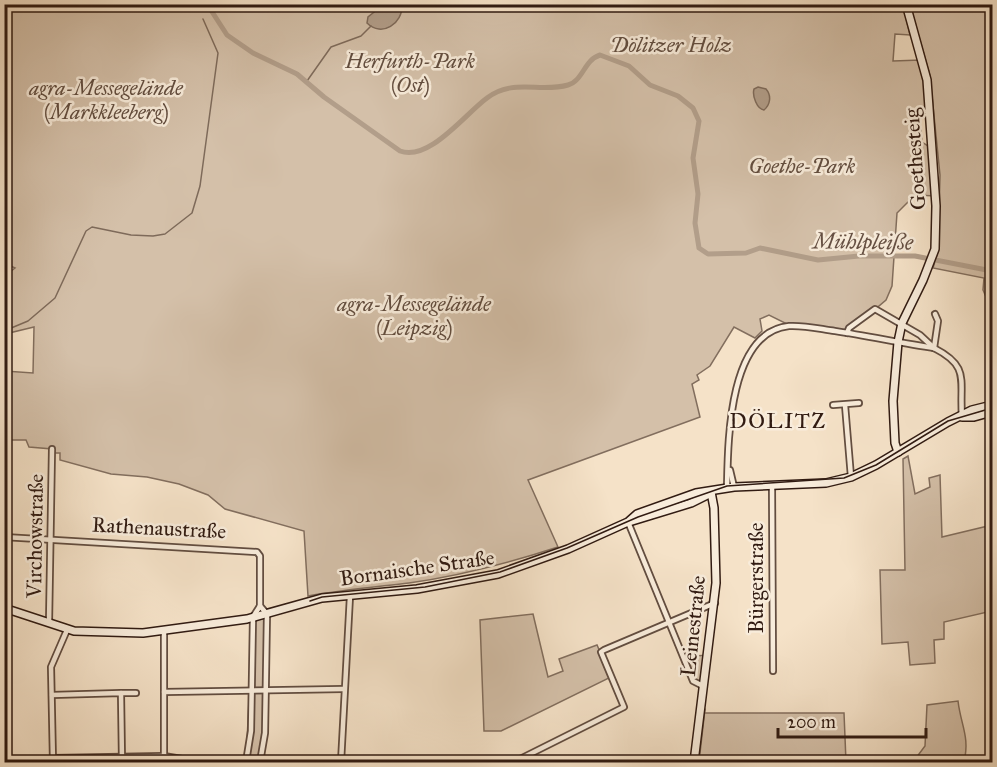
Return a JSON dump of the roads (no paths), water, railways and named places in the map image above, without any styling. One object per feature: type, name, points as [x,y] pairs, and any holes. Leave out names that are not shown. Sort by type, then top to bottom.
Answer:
[{"type":"main road","name":"Goethesteig","points":[[898,452],[895,443],[893,401],[898,342],[902,323],[933,255],[936,206],[928,90],[906,4]]},
{"type":"main road","name":"Bornaische Straße","points":[[4,608],[67,630],[90,633],[164,631],[254,617],[310,601],[426,588],[501,574],[568,549],[628,522],[645,511],[696,493],[730,488],[826,483],[851,477],[898,452],[936,428],[972,410],[993,405]]},
{"type":"main road","name":"Bornaische Straße","points":[[962,417],[974,417],[993,412]]},
{"type":"main road","name":"Leinestraße","points":[[694,762],[715,603],[714,508],[711,492]]},
{"type":"street","points":[[847,333],[849,328],[875,309],[902,323],[934,348],[951,357],[959,368],[962,417]]},
{"type":"street","points":[[934,348],[938,321],[935,314]]},
{"type":"street","points":[[730,488],[728,465],[742,365],[752,347],[765,335],[790,326],[934,348]]},
{"type":"street","points":[[833,405],[859,403]]},
{"type":"street","points":[[845,405],[851,477]]},
{"type":"street","name":"Virchowstraße","points":[[49,623],[52,449]]},
{"type":"street","name":"Bürgerstraße","points":[[772,485],[772,671]]},
{"type":"street","points":[[628,522],[693,681],[704,686]]},
{"type":"street","name":"Rathenaustraße","points":[[4,537],[255,550],[260,556],[260,606],[254,617]]},
{"type":"street","points":[[341,762],[343,689],[350,596]]},
{"type":"street","points":[[518,760],[624,707],[601,652],[715,603]]},
{"type":"street","points":[[260,606],[267,614],[265,733],[260,762]]},
{"type":"street","points":[[246,762],[250,731],[254,617]]},
{"type":"street","points":[[67,630],[51,664],[53,760],[122,755],[164,756],[200,762]]},
{"type":"street","points":[[164,631],[164,756]]},
{"type":"street","points":[[164,692],[343,689]]},
{"type":"street","points":[[122,693],[120,731],[122,762]]},
{"type":"street","points":[[52,695],[136,693]]},
{"type":"waterway","name":"Mühlpleiße","points":[[207,4],[227,35],[253,53],[297,74],[324,97],[400,151],[411,153],[423,150],[446,135],[478,105],[497,92],[517,87],[547,88],[568,85],[577,79],[590,61],[600,55],[629,66],[650,85],[678,96],[693,108],[699,121],[693,158],[698,194],[695,223],[699,248],[708,254],[746,253],[760,248],[818,260],[859,256],[915,256],[992,271]]},
{"type":"waterway","points":[[4,331],[28,321],[55,298],[86,231],[92,227],[131,235],[153,236],[165,234],[192,213],[200,186],[218,53],[203,19]]},
{"type":"waterway","points":[[307,81],[331,47],[361,36],[371,26]]},
{"type":"waterway","points":[[699,762],[705,709]]},
{"type":"tram line","points":[[310,601],[322,597],[425,587],[500,572],[567,548],[638,517],[727,486],[844,478],[876,465],[948,421],[992,408]]},
{"type":"district","name":"DÖLITZ","points":[[778,420]]},
{"type":"park label","name":"Dölitzer Holz","points":[[671,45]]},
{"type":"park label","name":"Herfurth-Park (Ost)","points":[[410,73]]},
{"type":"park label","name":"agra-Messegelände (Markkleeberg)","points":[[106,100]]},
{"type":"park label","name":"Goethe-Park","points":[[802,166]]},
{"type":"park label","name":"agra-Messegelände (Leipzig)","points":[[414,316]]}]
